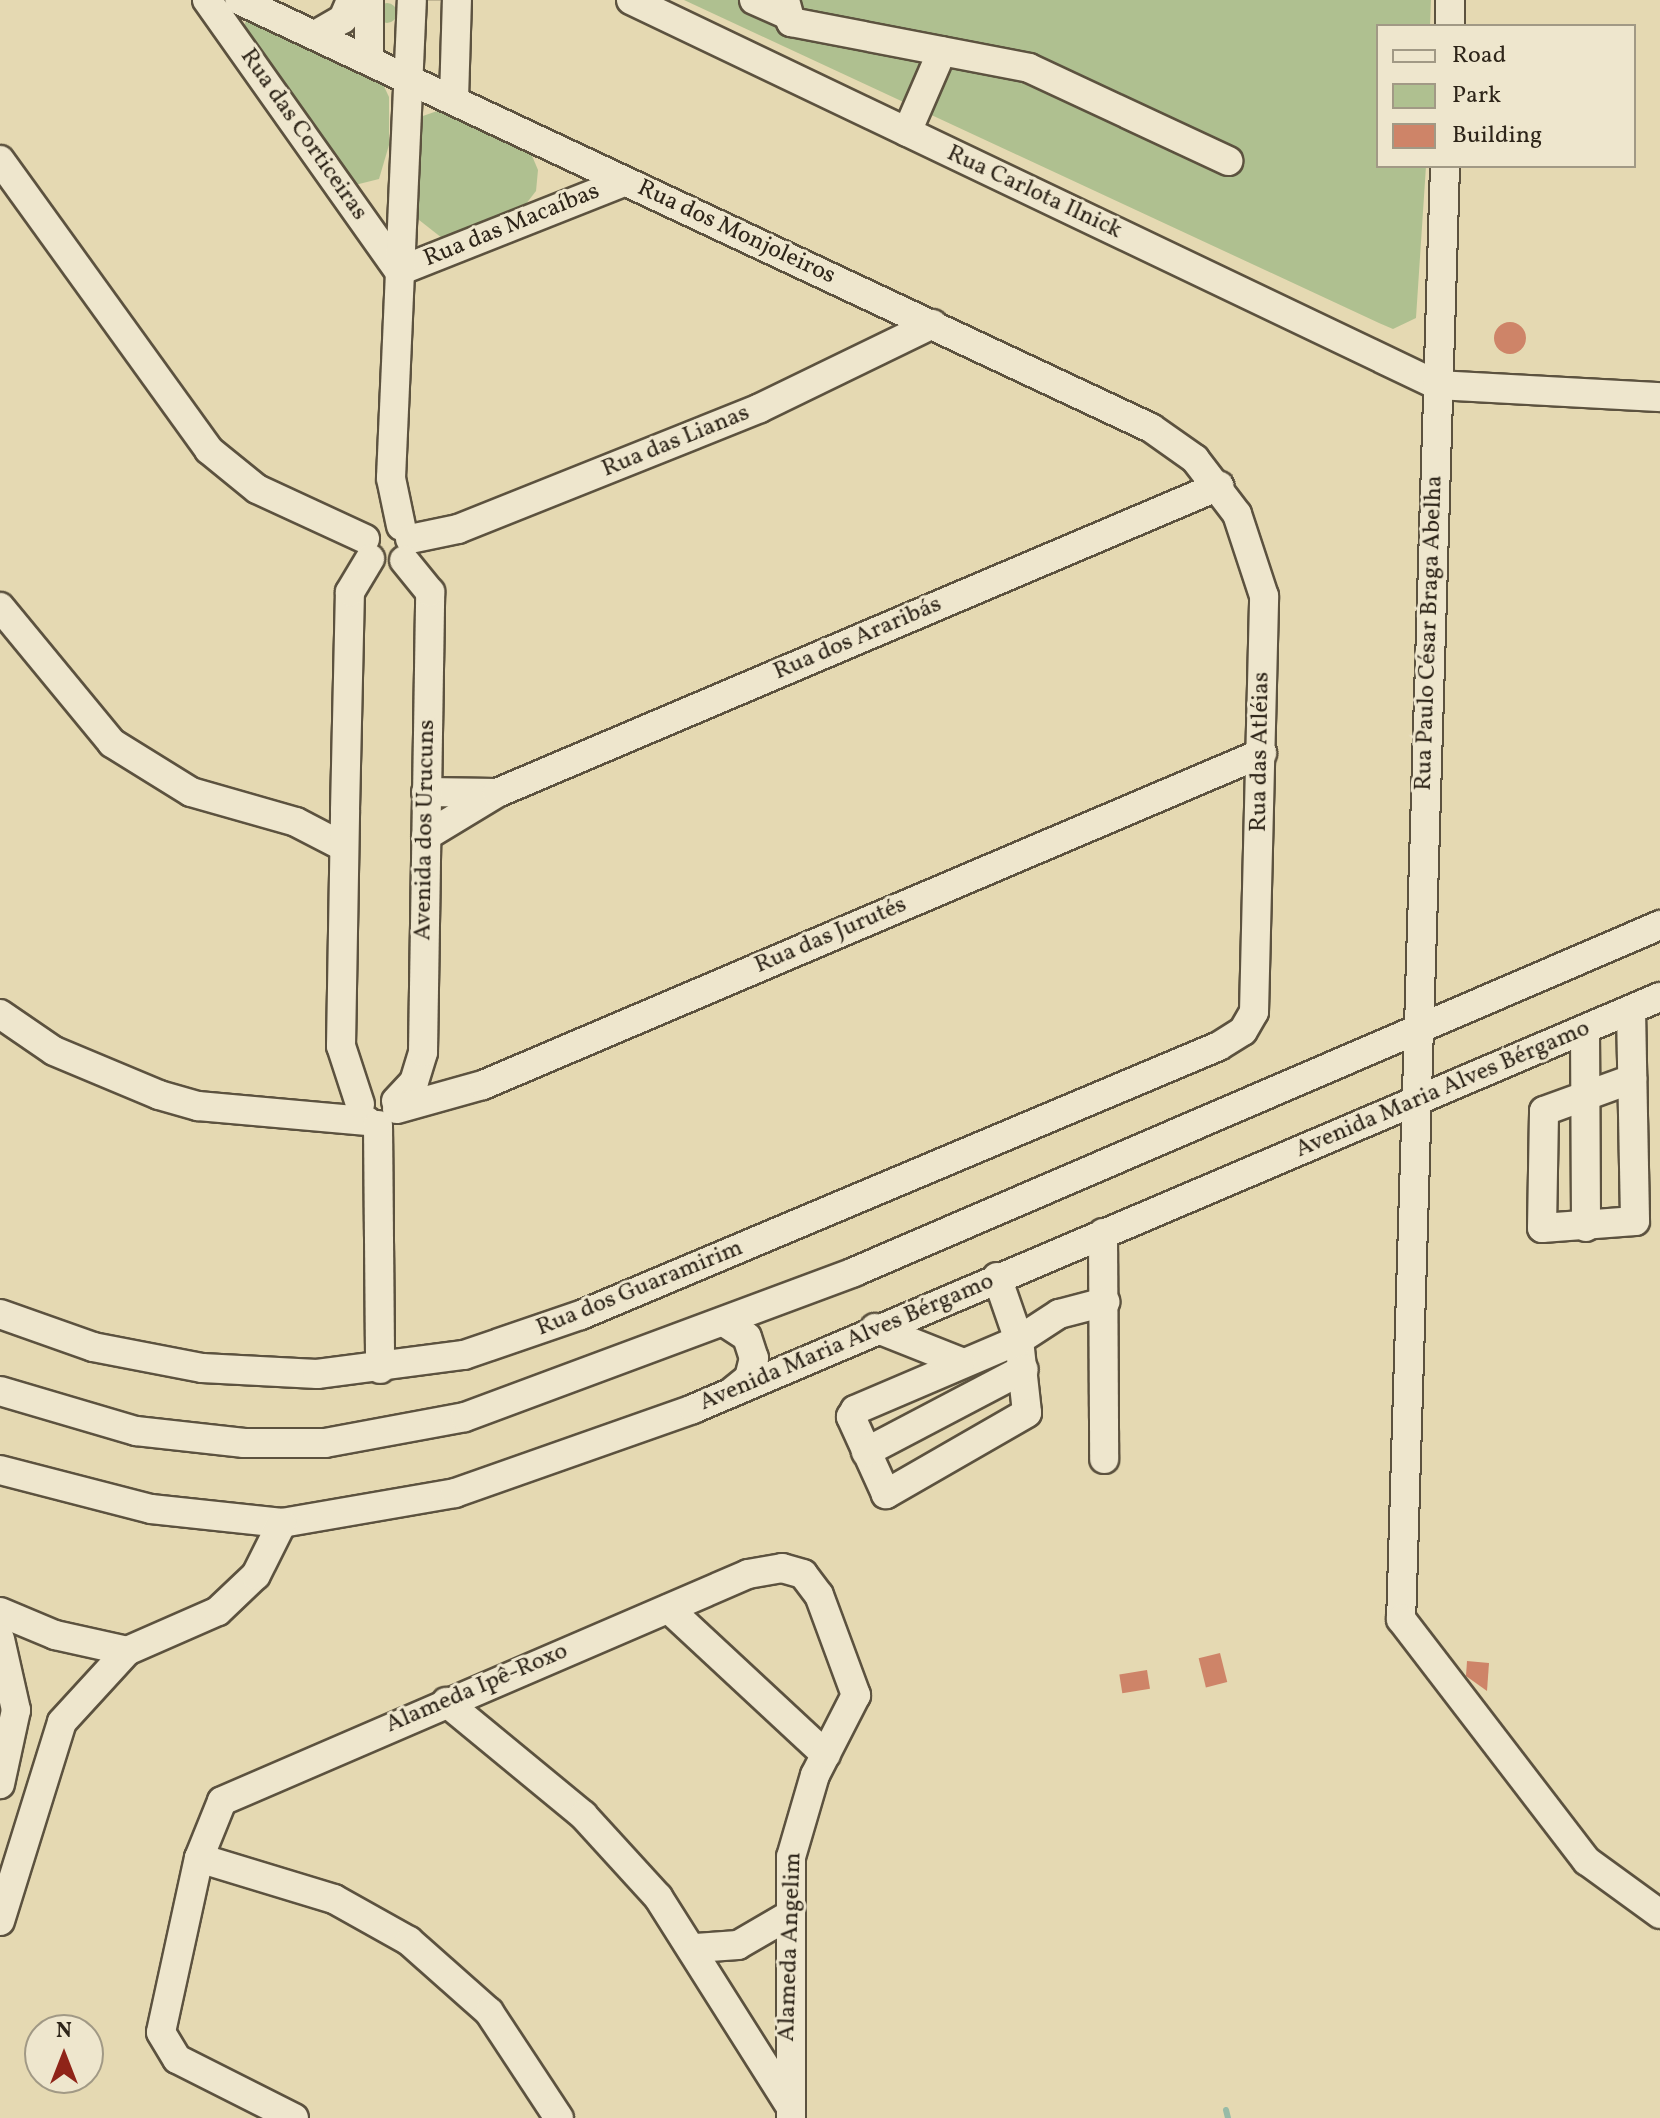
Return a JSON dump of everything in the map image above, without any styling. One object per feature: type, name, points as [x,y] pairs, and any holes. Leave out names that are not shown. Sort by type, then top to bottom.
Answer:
[{"type":"street","name":"Rua das Corticeiras","points":[[207,0],[399,271]]},
{"type":"street","name":"Rua dos Monjoleiros","points":[[239,0],[1160,432],[1219,486]]},
{"type":"street","points":[[315,35],[343,19],[352,0]]},
{"type":"street","points":[[352,0],[379,64]]},
{"type":"street","points":[[369,0],[379,64]]},
{"type":"street","points":[[379,64],[398,0]]},
{"type":"street","name":"Rua Carlota Ilnick","points":[[631,0],[1437,385]]},
{"type":"street","points":[[754,0],[785,7],[791,22],[1029,68],[1228,161]]},
{"type":"street","points":[[1450,0],[1450,24]]},
{"type":"street","points":[[379,64],[436,1]]},
{"type":"street","points":[[436,1],[446,95]]},
{"type":"street","points":[[907,132],[942,51]]},
{"type":"street","name":"Avenida dos Urucuns","points":[[379,64],[399,271],[387,541],[430,592],[423,1058],[380,1112]]},
{"type":"street","points":[[0,160],[209,450],[257,489],[387,541],[350,592],[341,1046],[380,1112],[380,1369]]},
{"type":"street","name":"Rua Paulo César Braga Abelha","points":[[1445,168],[1401,1619],[1587,1861],[1660,1914]]},
{"type":"street","name":"Rua das Macaíbas","points":[[399,271],[624,182]]},
{"type":"street","name":"Rua das Lianas","points":[[387,541],[458,529],[760,408],[933,324]]},
{"type":"street","points":[[1437,385],[1660,397]]},
{"type":"street","name":"Rua das Atléias","points":[[1219,486],[1245,528],[1263,584],[1262,753],[1254,1012],[1247,1026]]},
{"type":"street","name":"Rua dos Araribás","points":[[426,836],[497,793],[1219,486]]},
{"type":"street","points":[[0,607],[71,701],[112,743],[191,792],[296,822],[344,847]]},
{"type":"street","name":"Rua das Jurutés","points":[[0,1014],[54,1051],[159,1095],[198,1106],[380,1112],[483,1085],[1262,753]]},
{"type":"street","name":"Rua dos Araribás","points":[[426,792],[497,793]]},
{"type":"street","points":[[296,822],[345,810]]},
{"type":"street","points":[[0,1391],[136,1431],[325,1443],[512,1403],[724,1322],[1660,925]]},
{"type":"street","name":"Avenida Maria Alves Bérgamo","points":[[0,1470],[151,1509],[282,1523],[455,1493],[556,1463],[733,1392],[875,1328],[1660,997]]},
{"type":"street","points":[[1631,1010],[1635,1221],[1542,1228],[1537,1221],[1541,1116],[1585,1095],[1632,1079]]},
{"type":"street","name":"Rua dos Guaramirim","points":[[0,1314],[93,1347],[202,1368],[285,1374],[380,1369],[464,1355],[581,1315],[1219,1046],[1247,1026]]},
{"type":"street","points":[[1585,1030],[1586,1227]]},
{"type":"street","points":[[1103,1233],[1104,1459]]},
{"type":"street","points":[[997,1277],[1019,1340],[1024,1369],[1021,1422],[892,1494],[866,1452],[851,1417],[855,1410],[961,1362],[1019,1340],[1059,1314],[1105,1302]]},
{"type":"street","points":[[724,1322],[747,1337],[754,1358],[749,1378],[733,1392]]},
{"type":"street","points":[[875,1328],[961,1362]]},
{"type":"street","points":[[866,1452],[1024,1369]]},
{"type":"street","points":[[0,1921],[62,1722],[127,1651],[218,1611],[256,1575],[282,1523]]},
{"type":"street","name":"Alameda Ipê-Roxo","points":[[294,2118],[177,2059],[164,2042],[161,2023],[199,1858],[215,1810],[239,1788],[759,1570],[793,1569]]},
{"type":"street","name":"Alameda Angelim","points":[[790,2111],[788,1916],[794,1837],[826,1755],[854,1707],[855,1682],[819,1595],[793,1569]]},
{"type":"street","points":[[669,1609],[826,1755]]},
{"type":"street","points":[[0,1612],[55,1635],[127,1651]]},
{"type":"street","points":[[0,1639],[16,1710],[0,1784]]},
{"type":"street","points":[[446,1702],[583,1815],[696,1948],[746,2045],[790,2111]]},
{"type":"street","points":[[199,1858],[334,1899],[409,1941],[489,2012],[559,2118]]},
{"type":"street","points":[[696,1948],[738,1945],[788,1916]]},
{"type":"green space","points":[[684,0],[1431,0],[1430,24],[1376,24],[1376,168],[1426,168],[1416,318],[1393,329]]},
{"type":"green space","points":[[383,3],[391,3],[397,13],[391,23],[383,23],[377,17],[377,9]]},
{"type":"green space","points":[[247,18],[380,78],[389,97],[389,145],[379,179],[355,185],[242,31]]},
{"type":"green space","points":[[443,109],[530,151],[538,170],[536,191],[522,209],[442,238],[414,216],[420,117]]},
{"type":"building","points":[[1510,322],[1522,326],[1526,338],[1522,350],[1510,354],[1498,350],[1494,338],[1498,326]]},
{"type":"building","points":[[1220,1653],[1227,1682],[1206,1687],[1199,1658]]},
{"type":"building","points":[[1467,1661],[1489,1663],[1487,1691],[1466,1676]]},
{"type":"building","points":[[1147,1670],[1150,1689],[1122,1693],[1119,1674]]},
{"type":"waterway","points":[[1226,2110],[1228,2118]]}]
